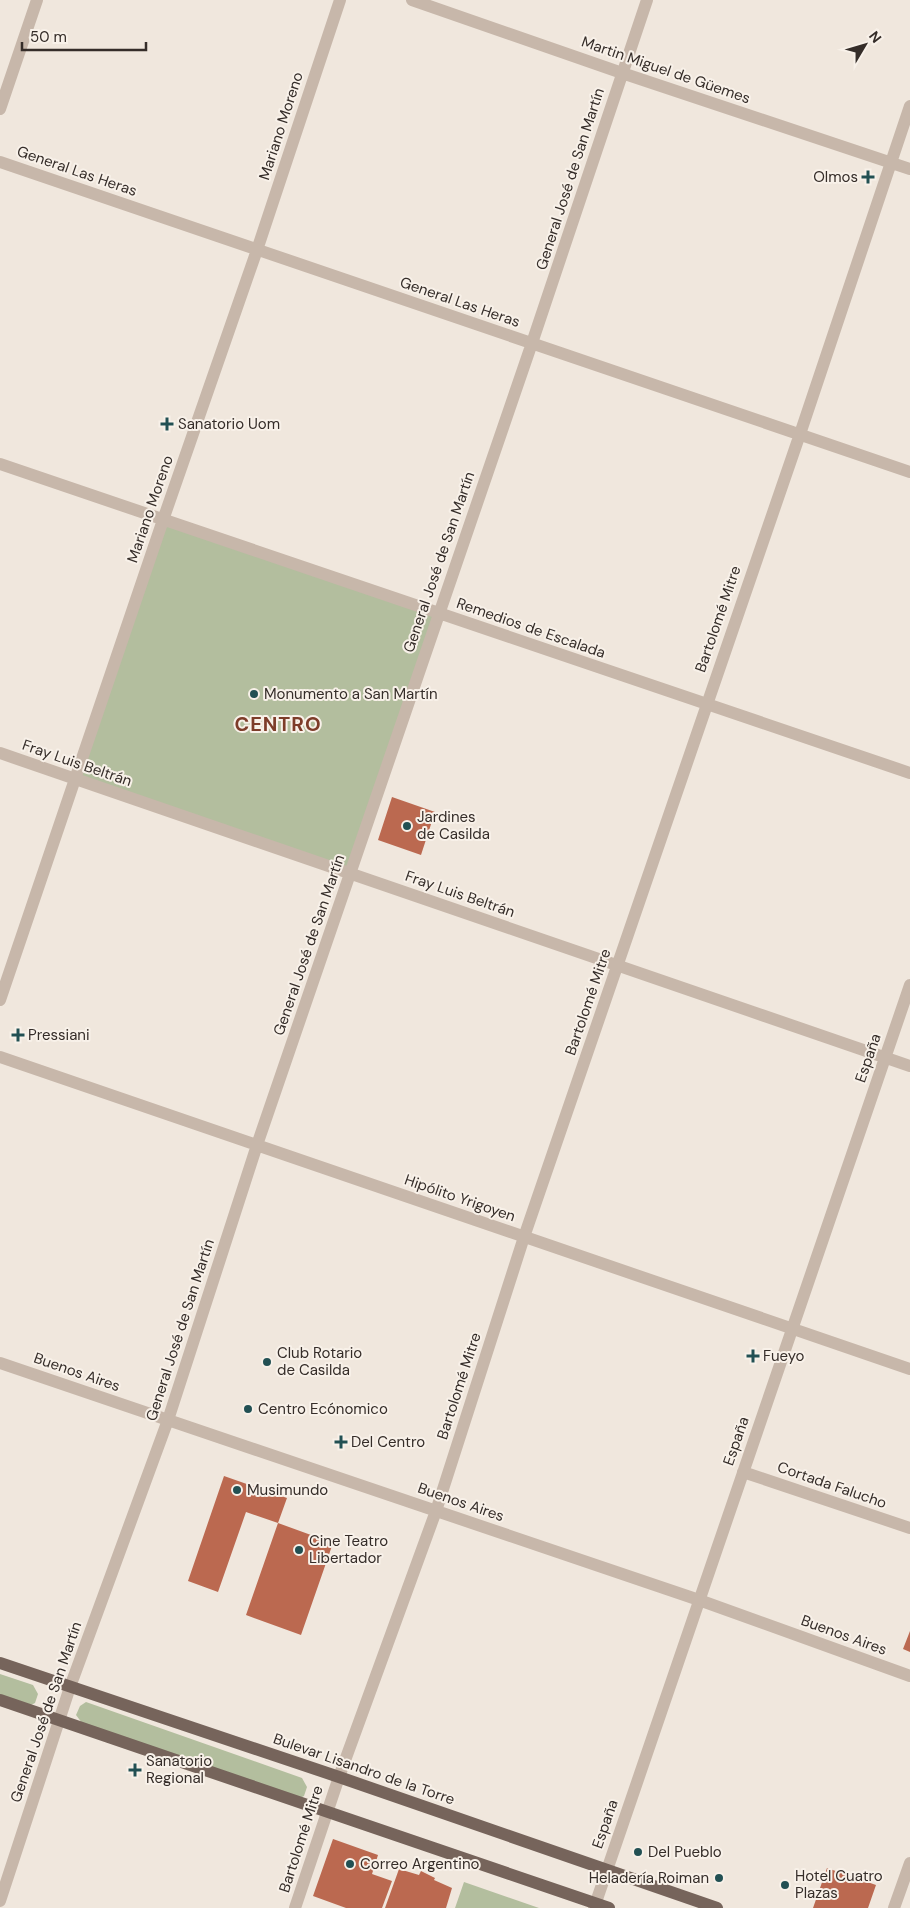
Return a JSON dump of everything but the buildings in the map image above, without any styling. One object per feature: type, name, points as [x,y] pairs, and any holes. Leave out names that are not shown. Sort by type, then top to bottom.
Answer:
[{"type":"main road","name":"Bulevar Lisandro de la Torre","points":[[0,1663],[339,1776],[717,1908]]},
{"type":"main road","points":[[0,1700],[594,1906],[609,1908]]},
{"type":"street","points":[[0,109],[37,0]]},
{"type":"street","name":"Mariano Moreno","points":[[0,1000],[257,250],[340,0]]},
{"type":"street","name":"Martin Miguel de Güemes","points":[[412,0],[622,73],[910,169]]},
{"type":"street","name":"General José de San Martín","points":[[0,1901],[70,1687],[168,1420],[257,1145],[532,343],[647,0]]},
{"type":"street","name":"Bartolomé Mitre","points":[[295,1908],[339,1776],[436,1511],[524,1237],[800,434],[910,106]]},
{"type":"street","name":"General Las Heras","points":[[0,162],[910,472]]},
{"type":"street","name":"Remedios de Escalada","points":[[0,464],[910,773]]},
{"type":"street","name":"Fray Luis Beltrán","points":[[0,754],[910,1066]]},
{"type":"street","name":"España","points":[[594,1906],[910,985]]},
{"type":"street","name":"Hipólito Yrigoyen","points":[[0,1057],[910,1369]]},
{"type":"street","name":"Buenos Aires","points":[[0,1363],[699,1600],[910,1676]]},
{"type":"street","name":"Cortada Falucho","points":[[743,1472],[910,1528]]},
{"type":"street","points":[[894,1908],[910,1863]]},
{"type":"green space","points":[[163,520],[438,614],[350,874],[76,779]]},
{"type":"green space","points":[[0,1674],[33,1685],[38,1694],[35,1703],[29,1706],[0,1696]]},
{"type":"green space","points":[[86,1702],[302,1778],[307,1787],[304,1796],[298,1799],[82,1723],[76,1715],[80,1706]]},
{"type":"green space","points":[[464,1882],[539,1908],[455,1908]]},
{"type":"place","name":"Olmos","points":[[868,177]]},
{"type":"place","name":"Sanatorio Uom","points":[[167,424]]},
{"type":"place","name":"Monumento a San Martín","points":[[254,694]]},
{"type":"place","name":"Jardines de Casilda","points":[[407,826]]},
{"type":"place","name":"Pressiani","points":[[18,1035]]},
{"type":"place","name":"Fueyo","points":[[753,1356]]},
{"type":"place","name":"Club Rotario de Casilda","points":[[267,1362]]},
{"type":"place","name":"Centro Ecónomico","points":[[248,1409]]},
{"type":"place","name":"Del Centro","points":[[341,1442]]},
{"type":"place","name":"Musimundo","points":[[237,1490]]},
{"type":"place","name":"Cine Teatro Libertador","points":[[299,1550]]},
{"type":"place","name":"Sanatorio Regional","points":[[135,1770]]},
{"type":"place","name":"Del Pueblo","points":[[638,1852]]},
{"type":"place","name":"Correo Argentino","points":[[350,1864]]},
{"type":"place","name":"Heladería Roiman","points":[[719,1878]]},
{"type":"place","name":"Hotel Cuatro Plazas","points":[[785,1885]]},
{"type":"district","name":"CENTRO","points":[[278,724]]}]
